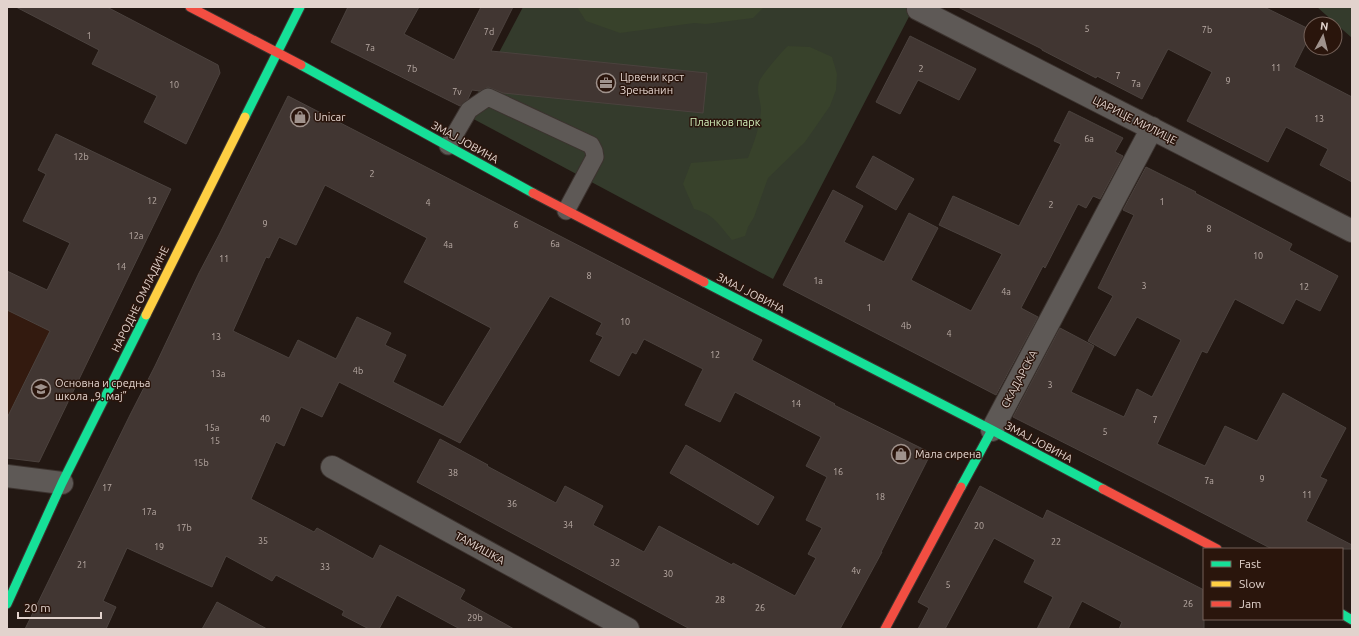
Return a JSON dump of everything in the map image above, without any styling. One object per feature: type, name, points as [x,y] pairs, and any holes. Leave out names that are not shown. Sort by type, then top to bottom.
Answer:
[{"type":"street","name":"ЗМАЈ ЈОВИНА","points":[[190,7],[277,52],[566,211],[992,430],[1215,548]]},
{"type":"street","name":"НАРОДНЕ ОМЛАДИНЕ","points":[[7,604],[62,483],[300,7]]},
{"type":"street","name":"ЦАРИЦЕ МИЛИЦЕ","points":[[918,9],[1352,231]]},
{"type":"street","name":"СКАДАРСКА","points":[[885,629],[1152,128]]},
{"type":"street","name":"ТАМИШКА","points":[[332,467],[628,629]]},
{"type":"street","points":[[7,476],[62,483]]},
{"type":"lane","points":[[448,146],[469,110],[488,97],[591,145],[595,157],[566,211]]},
{"type":"shaded area","name":"Основна и средња школа „9. мај”","points":[[7,271],[108,320],[39,462],[7,458]]},
{"type":"green space","name":"Планков парк","points":[[523,7],[914,7],[773,279],[466,115]]},
{"type":"green space","points":[[577,7],[764,7],[753,18],[706,24],[694,23],[620,33],[586,21]]},
{"type":"green space","points":[[1317,7],[1352,7],[1352,38],[1343,30],[1343,16],[1327,16]]},
{"type":"green space","points":[[788,46],[810,47],[832,57],[837,74],[836,90],[830,106],[805,142],[768,178],[754,217],[745,236],[732,240],[720,225],[711,217],[694,209],[683,184],[691,163],[748,158],[756,134],[761,110],[758,93],[759,82],[763,75]]},
{"type":"building","points":[[16,7],[107,7],[218,65],[220,73],[186,144],[144,122],[157,96],[92,64],[99,50]]},
{"type":"building","points":[[348,7],[419,7],[404,34],[454,60],[481,7],[513,7],[491,51],[707,73],[703,113],[503,93],[488,87],[480,91],[472,90],[468,99],[460,106],[331,42]]},
{"type":"building","points":[[958,7],[1264,7],[1303,26],[1303,49],[1294,67],[1352,97],[1352,182],[1320,165],[1328,149],[1286,127],[1268,162],[1187,121],[1212,72],[1168,49],[1142,99],[1097,76],[1096,78]]},
{"type":"building","points":[[910,36],[976,69],[959,100],[918,80],[900,114],[876,102]]},
{"type":"building","points":[[288,96],[762,340],[752,360],[835,404],[834,405],[931,453],[882,552],[840,629],[690,629],[417,482],[440,439],[556,503],[565,486],[603,506],[593,525],[644,552],[659,526],[732,565],[733,563],[795,596],[816,558],[808,554],[822,528],[806,520],[827,477],[806,466],[821,437],[735,392],[720,422],[685,405],[703,369],[644,339],[636,354],[632,352],[619,376],[590,361],[603,337],[596,334],[602,323],[550,296],[460,443],[339,382],[322,417],[301,407],[284,446],[276,442],[251,499],[314,532],[317,528],[373,559],[380,545],[465,590],[460,599],[514,629],[460,629],[397,595],[379,629],[369,629],[342,615],[344,611],[276,575],[272,581],[226,556],[212,587],[127,548],[103,601],[116,607],[106,629],[25,629]],"holes":[[[325,185],[427,238],[404,282],[491,328],[443,407],[393,382],[406,355],[385,345],[391,333],[357,317],[336,359],[298,340],[289,358],[233,331],[266,257],[269,258],[279,237],[296,245]]]},
{"type":"building","points":[[1069,111],[1123,138],[1115,152],[1123,156],[1100,199],[1093,196],[1086,208],[1078,204],[1045,268],[1043,266],[1021,308],[1038,317],[996,395],[783,285],[833,190],[863,206],[844,242],[884,262],[909,213],[938,228],[911,280],[971,311],[1002,254],[939,225],[953,196],[1019,226],[1061,144],[1054,141]]},
{"type":"building","points":[[56,134],[171,189],[39,462],[7,458],[7,418],[50,331],[7,310],[7,271],[47,290],[70,243],[23,221],[46,174],[38,170]]},
{"type":"building","points":[[873,156],[914,179],[896,210],[856,187]]},
{"type":"building","points":[[1146,167],[1196,192],[1195,193],[1292,244],[1289,250],[1338,276],[1320,311],[1296,299],[1283,324],[1235,299],[1207,353],[1202,351],[1157,444],[1205,466],[1225,426],[1257,441],[1283,393],[1346,428],[1320,477],[1327,480],[1306,521],[1352,545],[1352,549],[1270,548],[1013,417],[1060,328],[1094,346],[1071,392],[1124,417],[1137,389],[1152,397],[1181,340],[1137,317],[1115,356],[1088,341],[1113,296],[1098,288],[1134,215],[1123,210]]},
{"type":"building","points":[[686,445],[774,497],[758,525],[670,473]]},
{"type":"building","points":[[980,486],[1043,519],[1047,510],[1203,589],[1204,629],[1119,629],[1122,622],[1082,601],[1068,629],[1037,629],[1053,597],[1024,582],[1035,560],[994,538],[945,629],[918,629],[929,608],[918,602]]},
{"type":"building","points":[[217,602],[267,629],[202,629]]},
{"type":"traffic: fast","points":[[245,117],[300,7]]},
{"type":"traffic: fast","points":[[301,65],[533,193]]},
{"type":"traffic: fast","points":[[704,282],[992,430],[1103,489]]},
{"type":"traffic: fast","points":[[7,604],[62,483],[146,315]]},
{"type":"traffic: fast","points":[[961,487],[992,430]]},
{"type":"traffic: fast","points":[[1343,615],[1352,620]]},
{"type":"traffic: slow","points":[[146,315],[245,117]]},
{"type":"traffic: jam","points":[[190,7],[301,65]]},
{"type":"traffic: jam","points":[[533,193],[704,282]]},
{"type":"traffic: jam","points":[[885,629],[961,487]]},
{"type":"traffic: jam","points":[[1103,489],[1215,548]]},
{"type":"place","name":"Црвени крст Зрењанин","points":[[606,83]]},
{"type":"place","name":"Unicar","points":[[300,117]]},
{"type":"place","name":"Основна и средња школа „9. мај”","points":[[41,389]]},
{"type":"place","name":"Мала сирена","points":[[901,454]]}]
